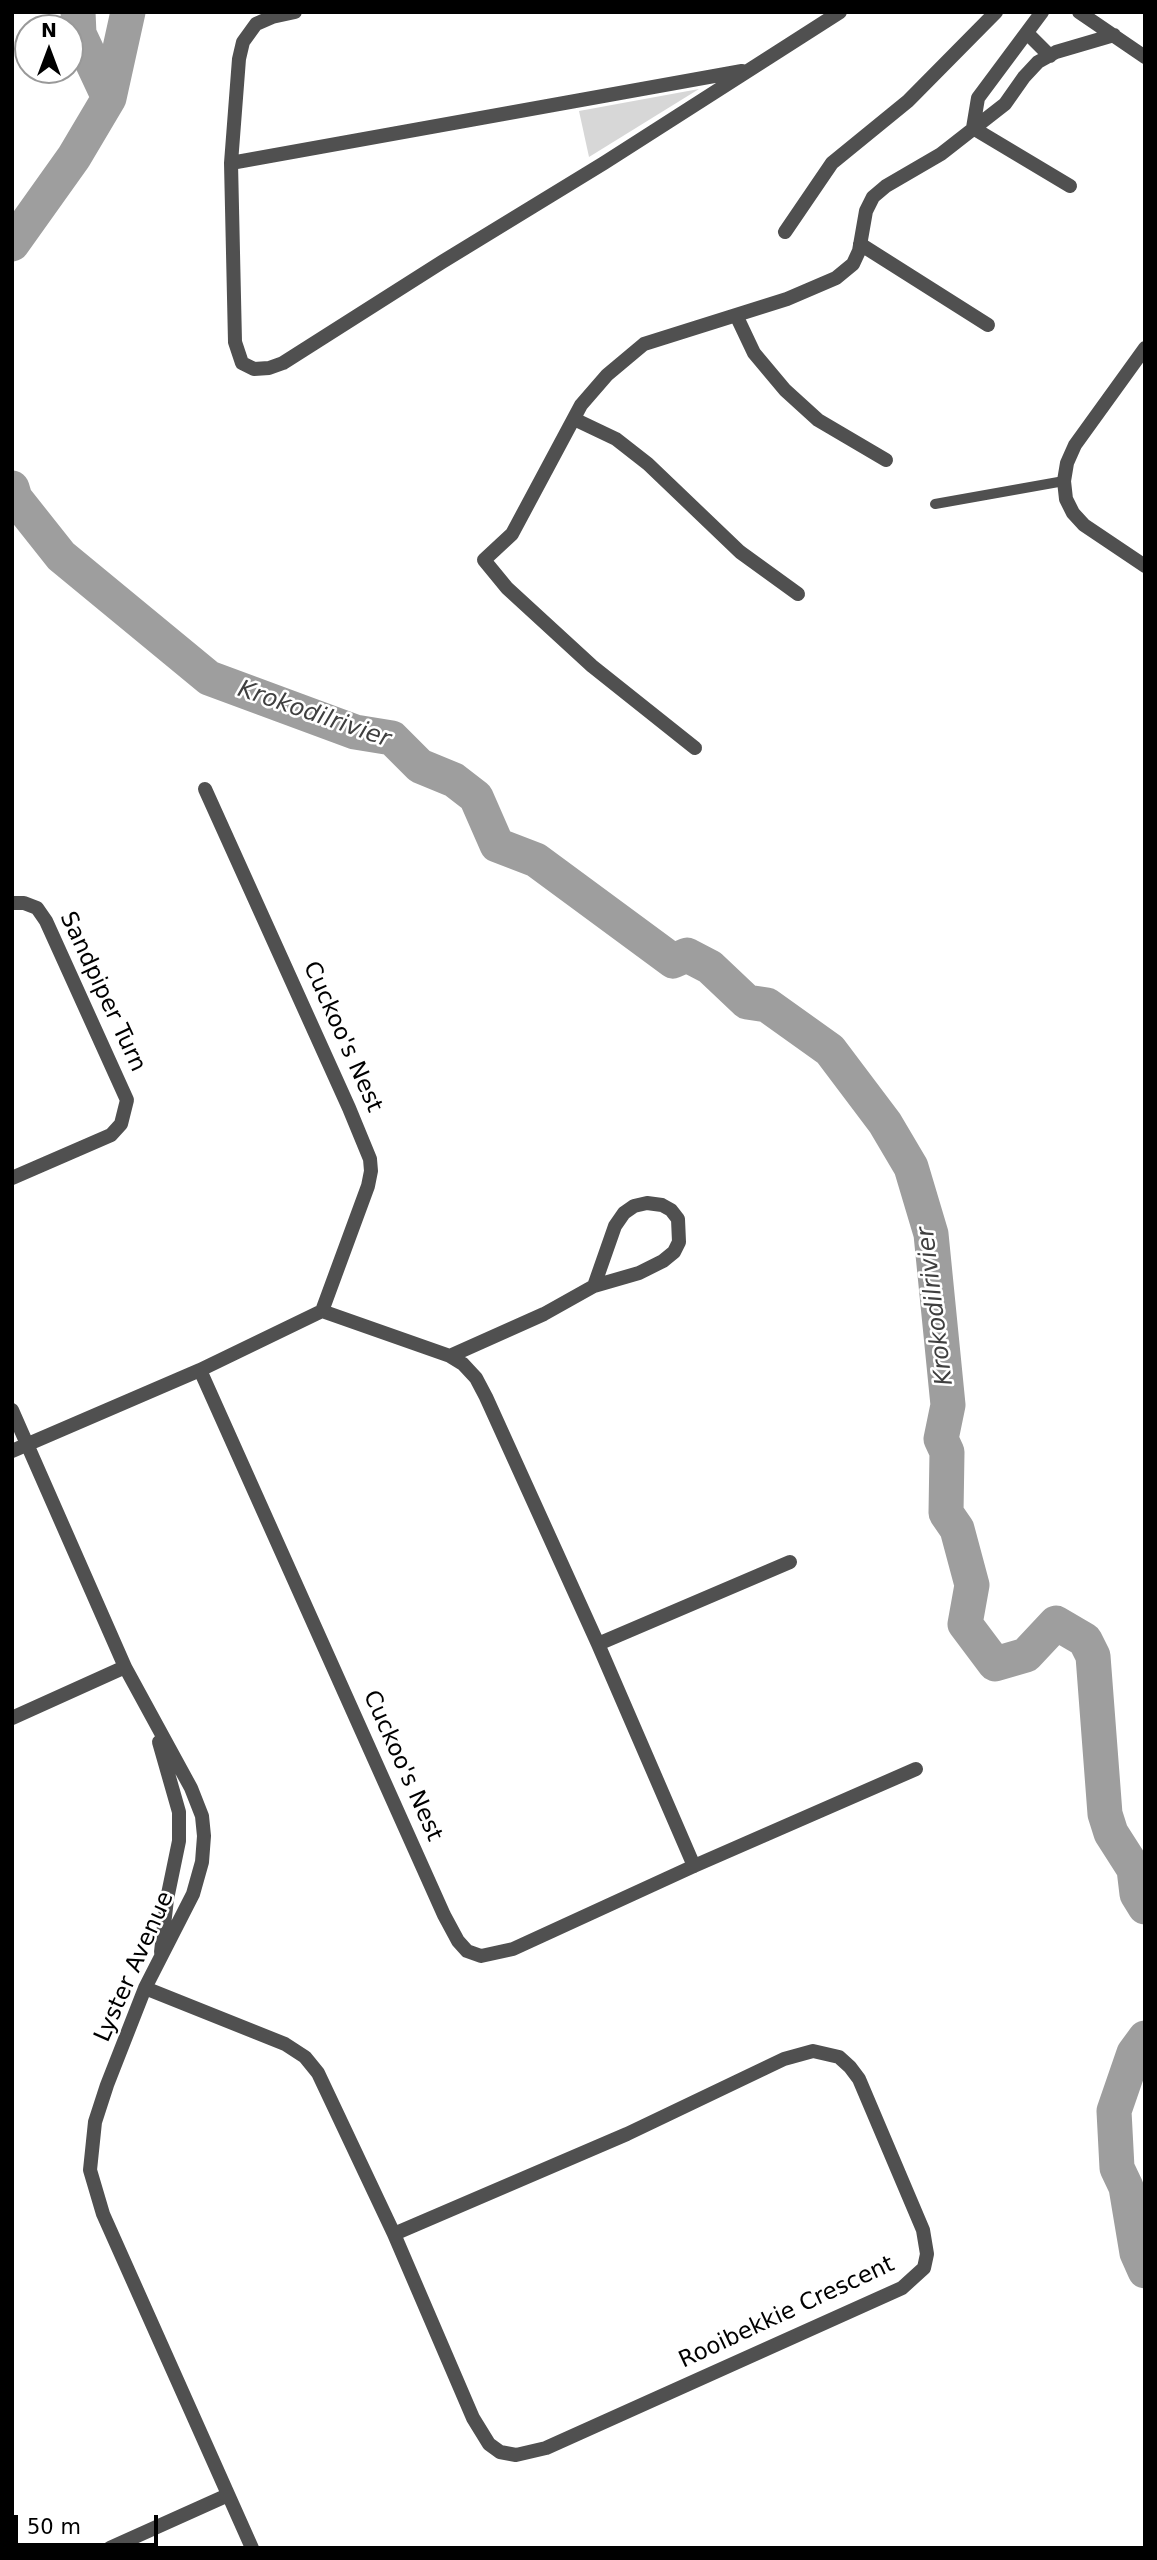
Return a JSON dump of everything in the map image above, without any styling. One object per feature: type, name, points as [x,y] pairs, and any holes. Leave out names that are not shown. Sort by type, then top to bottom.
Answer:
[{"type":"street","points":[[295,12],[256,24],[243,42],[237,80],[231,163],[235,342],[243,363],[254,369],[283,363],[303,351],[840,12]]},
{"type":"street","points":[[785,232],[832,163],[908,100],[996,12]]},
{"type":"street","points":[[973,128],[978,98],[1042,12]]},
{"type":"street","points":[[1079,12],[1145,57]]},
{"type":"street","points":[[1027,33],[1050,56]]},
{"type":"street","points":[[695,748],[592,666],[507,588],[484,560],[512,534],[582,405],[607,375],[644,344],[787,299],[836,278],[853,264],[866,211],[873,197],[886,186],[942,153],[1004,104],[1038,62],[1114,35]]},
{"type":"street","points":[[231,163],[750,69]]},
{"type":"street","points":[[973,128],[1070,186]]},
{"type":"street","points":[[860,244],[988,325]]},
{"type":"street","points":[[736,314],[754,353],[785,390],[818,420],[886,460]]},
{"type":"street","points":[[1145,348],[1075,445],[1067,463],[1064,481],[1066,499],[1073,513],[1084,525],[1145,566]]},
{"type":"street","points":[[574,419],[616,439],[648,464],[740,552],[798,594]]},
{"type":"street","name":"Cuckoo's Nest","points":[[205,789],[370,1159],[368,1186],[323,1311]]},
{"type":"street","name":"Sandpiper Turn","points":[[12,903],[24,903],[37,908],[46,920],[127,1100],[121,1124],[111,1135],[12,1178]]},
{"type":"street","points":[[450,1356],[544,1314],[594,1286],[639,1273],[663,1261],[674,1252],[679,1242],[678,1219],[671,1210],[662,1205],[647,1203],[634,1206],[624,1213],[615,1226],[594,1286]]},
{"type":"street","points":[[12,1451],[200,1370],[323,1311],[450,1356],[463,1364],[476,1378],[598,1644],[694,1866]]},
{"type":"street","name":"Cuckoo's Nest","points":[[200,1370],[444,1915],[458,1941],[467,1951],[481,1956],[496,1955],[513,1949],[916,1769]]},
{"type":"street","name":"Lyster Avenue","points":[[12,1410],[125,1667],[191,1788],[202,1815],[202,1862],[193,1894],[145,1988],[95,2122],[90,2170],[103,2214],[252,2548]]},
{"type":"street","points":[[598,1644],[790,1562]]},
{"type":"street","points":[[12,1718],[125,1667]]},
{"type":"street","points":[[153,1721],[179,1821],[179,1841],[167,1899],[160,1956]]},
{"type":"street","name":"Rooibekkie Crescent","points":[[145,1988],[285,2043],[305,2057],[318,2073],[394,2234],[481,2434],[500,2452],[516,2455],[546,2448],[902,2288],[924,2268],[927,2254],[923,2230],[859,2079],[839,2057],[813,2051],[784,2059],[627,2134],[394,2234]]},
{"type":"street","points":[[110,2548],[228,2495]]},
{"type":"lane","points":[[934,503],[1064,481]]},
{"type":"shaded area","points":[[699,89],[589,157],[579,111]]},
{"type":"waterway","name":"Krokodilrivier","points":[[78,12],[79,34],[109,98]]},
{"type":"waterway","name":"Krokodilrivier","points":[[12,244],[74,157],[109,98],[128,12]]},
{"type":"waterway","name":"Krokodilrivier","points":[[12,488],[15,498],[61,556],[209,678],[355,732],[392,738],[420,766],[454,780],[476,797],[497,845],[536,860],[673,961],[687,955],[710,967],[747,1002],[767,1005],[830,1050],[885,1123],[911,1167],[931,1234],[948,1405],[941,1439],[947,1452],[946,1513],[957,1529],[972,1585],[965,1624],[995,1664],[1026,1655],[1056,1623],[1085,1640],[1093,1656],[1105,1814],[1111,1833],[1134,1869],[1137,1894],[1145,1907]]},
{"type":"waterway","name":"Krokodilrivier","points":[[1145,2038],[1134,2053],[1114,2111],[1117,2168],[1126,2187],[1137,2253],[1145,2271]]}]
